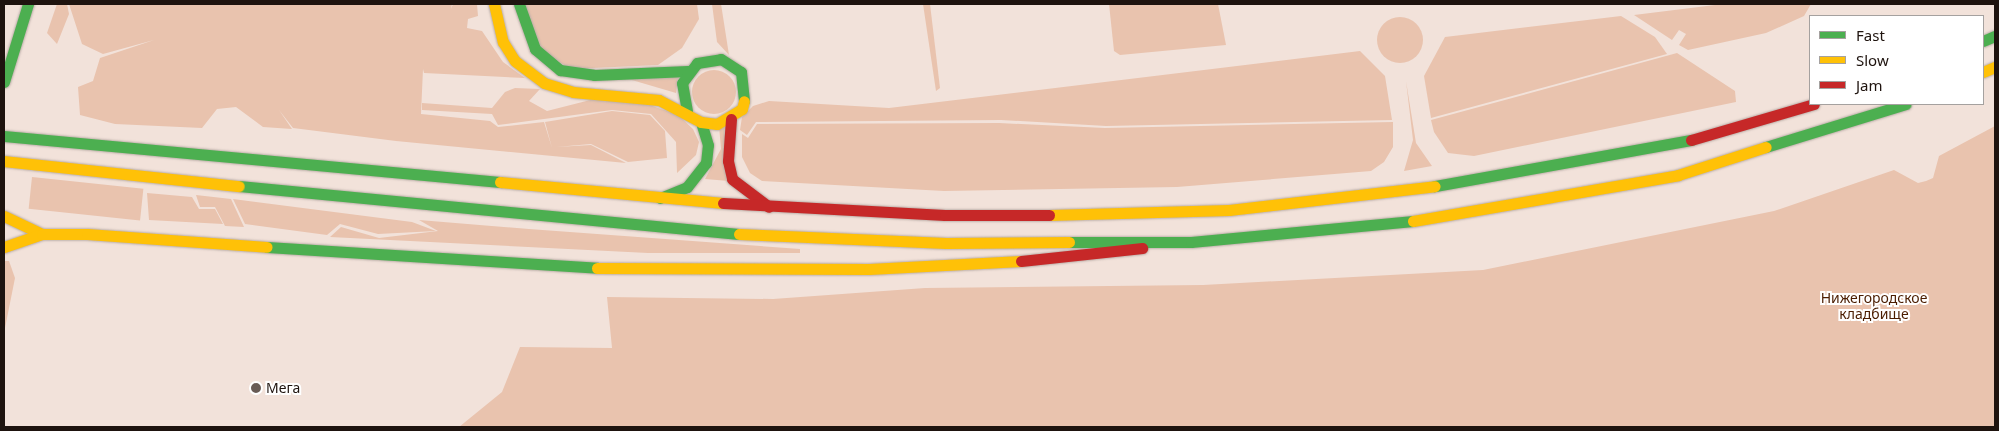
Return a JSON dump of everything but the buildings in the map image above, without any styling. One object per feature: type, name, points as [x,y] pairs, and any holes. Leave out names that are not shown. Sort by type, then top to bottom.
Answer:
[{"type":"main road","points":[[4,82],[28,4]]},
{"type":"main road","points":[[494,4],[503,42],[515,61],[544,83],[573,92],[651,98],[687,111],[701,122],[717,124],[731,119]]},
{"type":"main road","points":[[519,4],[535,49],[560,70],[594,75],[688,71],[709,59],[732,64],[741,72],[746,95],[731,119],[728,160],[732,179],[769,207]]},
{"type":"main road","points":[[687,111],[682,84],[688,71]]},
{"type":"main road","points":[[4,136],[769,207],[945,215],[1082,215],[1229,210],[1347,198],[1574,166],[1673,145],[1811,105]]},
{"type":"main road","points":[[4,216],[42,234],[592,269],[869,270],[1050,260],[1191,242],[1436,219],[1579,195],[1678,174],[1903,105]]},
{"type":"main road","points":[[660,198],[686,187],[706,163],[708,145],[701,122]]},
{"type":"main road","points":[[4,160],[481,212],[767,236],[946,242],[1191,242]]},
{"type":"main road","points":[[4,247],[42,234]]},
{"type":"green space","points":[[57,4],[67,4],[69,14],[57,44],[47,33]]},
{"type":"green space","points":[[69,4],[452,4],[451,9],[453,4],[477,4],[478,16],[468,19],[467,28],[482,31],[503,62],[525,78],[424,73],[423,69],[421,114],[490,121],[498,127],[544,122],[552,148],[545,122],[612,111],[650,115],[665,131],[667,158],[628,162],[591,144],[556,147],[591,145],[626,163],[396,141],[293,128],[279,110],[292,129],[263,127],[236,107],[217,109],[202,128],[115,124],[80,115],[78,87],[93,81],[100,58],[154,40],[103,54],[82,44]]},
{"type":"green space","points":[[524,4],[697,4],[699,19],[682,48],[658,65],[571,69],[540,50]]},
{"type":"green space","points":[[712,4],[721,4],[729,55],[717,42]]},
{"type":"green space","points":[[923,4],[930,4],[940,88],[936,91]]},
{"type":"green space","points":[[1109,4],[1218,4],[1226,45],[1120,55],[1114,51]]},
{"type":"green space","points":[[1723,4],[1811,4],[1804,16],[1766,33],[1688,50],[1679,45],[1686,34],[1679,30],[1672,40],[1634,15]]},
{"type":"green space","points":[[1621,16],[1655,37],[1667,54],[1431,118],[1424,76],[1445,37]]},
{"type":"green space","points":[[1405,17],[1409,18],[1419,27],[1422,31],[1422,49],[1413,59],[1405,63],[1395,63],[1387,59],[1378,49],[1377,35],[1381,27],[1391,18]]},
{"type":"green space","points":[[1360,51],[1385,76],[1392,120],[1106,126],[1001,120],[756,122],[747,135],[740,130],[742,117],[753,106],[769,101],[889,108]]},
{"type":"green space","points":[[1677,53],[1735,91],[1736,102],[1474,156],[1448,153],[1434,132],[1431,120]]},
{"type":"green space","points":[[718,70],[730,76],[735,83],[735,101],[730,108],[723,113],[710,114],[702,111],[695,104],[692,88],[695,80],[702,73]]},
{"type":"green space","points":[[678,76],[676,93],[625,78]]},
{"type":"green space","points":[[1406,81],[1416,143],[1432,166],[1404,171],[1413,140]]},
{"type":"green space","points":[[515,88],[540,89],[529,101],[547,111],[606,96],[627,97],[678,115],[693,129],[699,142],[696,155],[677,173],[676,142],[651,114],[612,110],[498,125],[492,114],[422,110],[422,103],[492,108],[505,92]]},
{"type":"green space","points":[[1393,122],[1393,147],[1384,162],[1371,171],[1177,187],[944,191],[762,181],[750,173],[742,157],[742,134],[748,138],[757,124],[999,123],[1105,128]]},
{"type":"green space","points":[[724,124],[729,181],[705,179],[721,149],[719,126]]},
{"type":"green space","name":"Нижегородское кладбище","points":[[1995,126],[1995,427],[459,427],[502,392],[520,347],[612,348],[607,297],[773,299],[925,288],[1203,285],[1483,270],[1774,211],[1894,170],[1918,183],[1926,181],[1933,178],[1939,156]]},
{"type":"green space","points":[[32,177],[143,189],[140,221],[29,209]]},
{"type":"green space","points":[[147,193],[192,197],[199,209],[215,209],[223,224],[149,220]]},
{"type":"green space","points":[[196,195],[231,199],[244,227],[225,226],[215,207],[200,207]]},
{"type":"green space","points":[[233,199],[412,222],[436,231],[378,234],[340,224],[327,235],[245,224]]},
{"type":"green space","points":[[419,220],[800,249],[800,253],[648,253],[330,237],[341,227],[379,238],[438,231]]},
{"type":"green space","points":[[4,261],[9,261],[15,278],[4,333]]},
{"type":"traffic: fast","points":[[4,82],[28,4]]},
{"type":"traffic: fast","points":[[519,4],[535,49],[560,70],[594,75],[688,71]]},
{"type":"traffic: fast","points":[[1984,41],[1995,36]]},
{"type":"traffic: fast","points":[[687,111],[682,83],[697,63],[721,59],[741,72],[744,101]]},
{"type":"traffic: fast","points":[[1766,147],[1903,105]]},
{"type":"traffic: fast","points":[[660,198],[687,187],[706,163],[708,145],[701,122]]},
{"type":"traffic: fast","points":[[4,136],[500,182]]},
{"type":"traffic: fast","points":[[1435,186],[1691,140]]},
{"type":"traffic: fast","points":[[239,186],[739,234]]},
{"type":"traffic: fast","points":[[1069,242],[1191,242],[1413,221]]},
{"type":"traffic: fast","points":[[267,247],[597,268]]},
{"type":"traffic: slow","points":[[494,4],[503,42],[515,61],[544,83],[573,92],[659,100],[701,122],[717,124],[742,109],[744,101]]},
{"type":"traffic: slow","points":[[1984,72],[1995,67]]},
{"type":"traffic: slow","points":[[1413,221],[1678,175],[1766,147]]},
{"type":"traffic: slow","points":[[4,161],[239,186]]},
{"type":"traffic: slow","points":[[500,182],[723,203]]},
{"type":"traffic: slow","points":[[1049,215],[1229,210],[1435,186]]},
{"type":"traffic: slow","points":[[4,216],[42,234]]},
{"type":"traffic: slow","points":[[4,247],[42,234],[87,234],[267,247]]},
{"type":"traffic: slow","points":[[739,234],[946,243],[1069,242]]},
{"type":"traffic: slow","points":[[597,268],[869,269],[1021,261]]},
{"type":"traffic: jam","points":[[1691,140],[1811,105]]},
{"type":"traffic: jam","points":[[731,119],[728,161],[732,179],[769,207]]},
{"type":"traffic: jam","points":[[723,203],[945,215],[1049,215]]},
{"type":"traffic: jam","points":[[1021,261],[1142,248]]},
{"type":"place","name":"Мега","points":[[256,388]]}]
